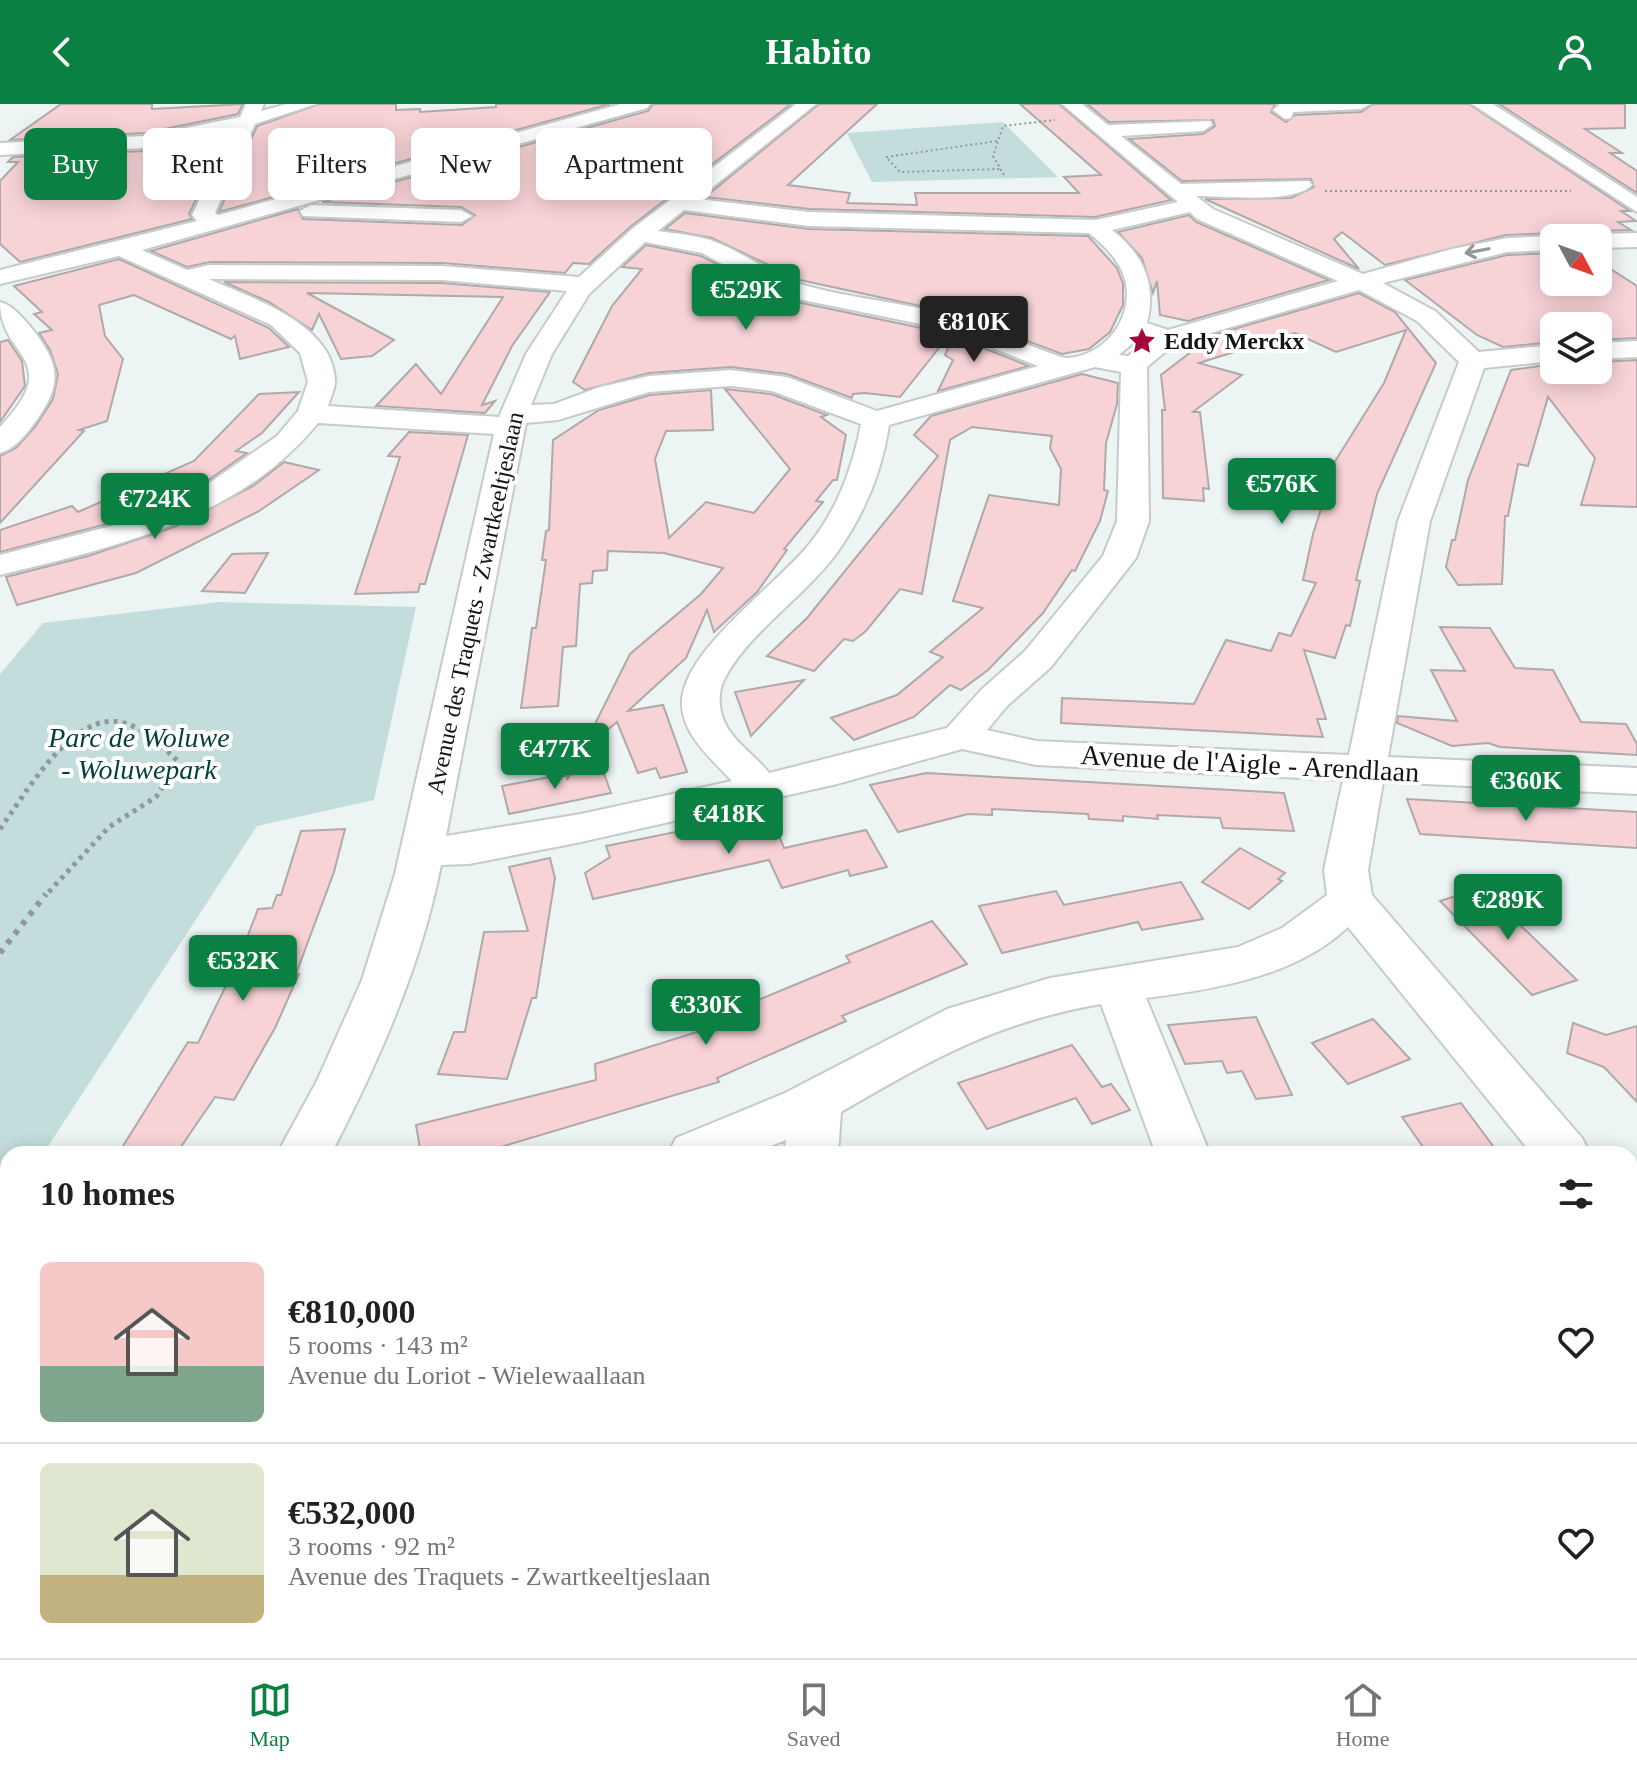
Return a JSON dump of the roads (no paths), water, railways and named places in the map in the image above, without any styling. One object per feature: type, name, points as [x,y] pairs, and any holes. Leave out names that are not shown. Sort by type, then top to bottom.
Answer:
[{"type":"street","points":[[0,149],[145,142],[250,113],[307,104]]},
{"type":"street","points":[[0,277],[215,223],[577,112],[641,104]]},
{"type":"street","name":"Avenue des Traquets - Zwartkeeltjeslaan","points":[[308,1146],[340,1087],[386,980],[421,852],[513,421],[539,354],[585,285],[640,234],[807,104]]},
{"type":"street","points":[[1071,104],[1219,223],[1362,282],[1426,316],[1465,352],[1540,354]]},
{"type":"street","points":[[1285,114],[1282,110],[1288,107],[1361,104]]},
{"type":"street","points":[[1481,104],[1637,206]]},
{"type":"street","points":[[215,223],[203,215],[250,113]]},
{"type":"street","points":[[1106,131],[1203,125]]},
{"type":"street","points":[[679,203],[809,219],[1095,227],[1185,197],[1289,190],[1302,185]]},
{"type":"street","points":[[277,205],[291,211],[461,216]]},
{"type":"street","points":[[421,852],[469,849],[581,828],[837,771],[961,737],[994,698],[1038,659],[1119,558],[1133,521],[1123,351],[1136,318],[1136,269],[1128,255],[1095,227]]},
{"type":"street","points":[[640,234],[709,247],[763,277],[802,293],[913,314],[976,331],[1064,368]]},
{"type":"street","points":[[1612,241],[1637,240]]},
{"type":"street","points":[[315,414],[513,421],[558,412],[610,393],[649,384],[731,378],[777,383],[876,420],[1479,251],[1540,244]]},
{"type":"street","points":[[0,565],[148,524],[213,494],[264,461],[315,414],[322,370],[316,352],[301,334],[280,320],[121,249]]},
{"type":"street","points":[[183,277],[210,272],[442,273],[585,285]]},
{"type":"street","points":[[0,309],[36,347],[44,371],[41,390],[26,418],[0,444]]},
{"type":"street","points":[[1612,350],[1637,349]]},
{"type":"street","points":[[1465,352],[1457,410],[1428,470],[1414,521],[1346,870],[1350,900],[1404,960],[1556,1146]]},
{"type":"street","points":[[758,788],[744,765],[719,744],[701,712],[701,693],[710,671],[795,584],[836,530],[859,488],[871,453],[876,420]]},
{"type":"street","name":"Avenue de l'Aigle - Arendlaan","points":[[961,737],[1036,753],[1637,781]]},
{"type":"street","points":[[714,1146],[816,1102],[904,1050],[983,1014],[1060,993],[1192,977],[1250,961],[1299,942],[1331,920],[1350,900]]},
{"type":"street","points":[[1117,984],[1180,1146]]},
{"type":"street","points":[[812,1146],[816,1102]]},
{"type":"place","name":"Eddy Merckx","points":[[1142,341]]},
{"type":"park label","name":"Parc de Woluwe - Woluwepark","points":[[139,753]]}]
